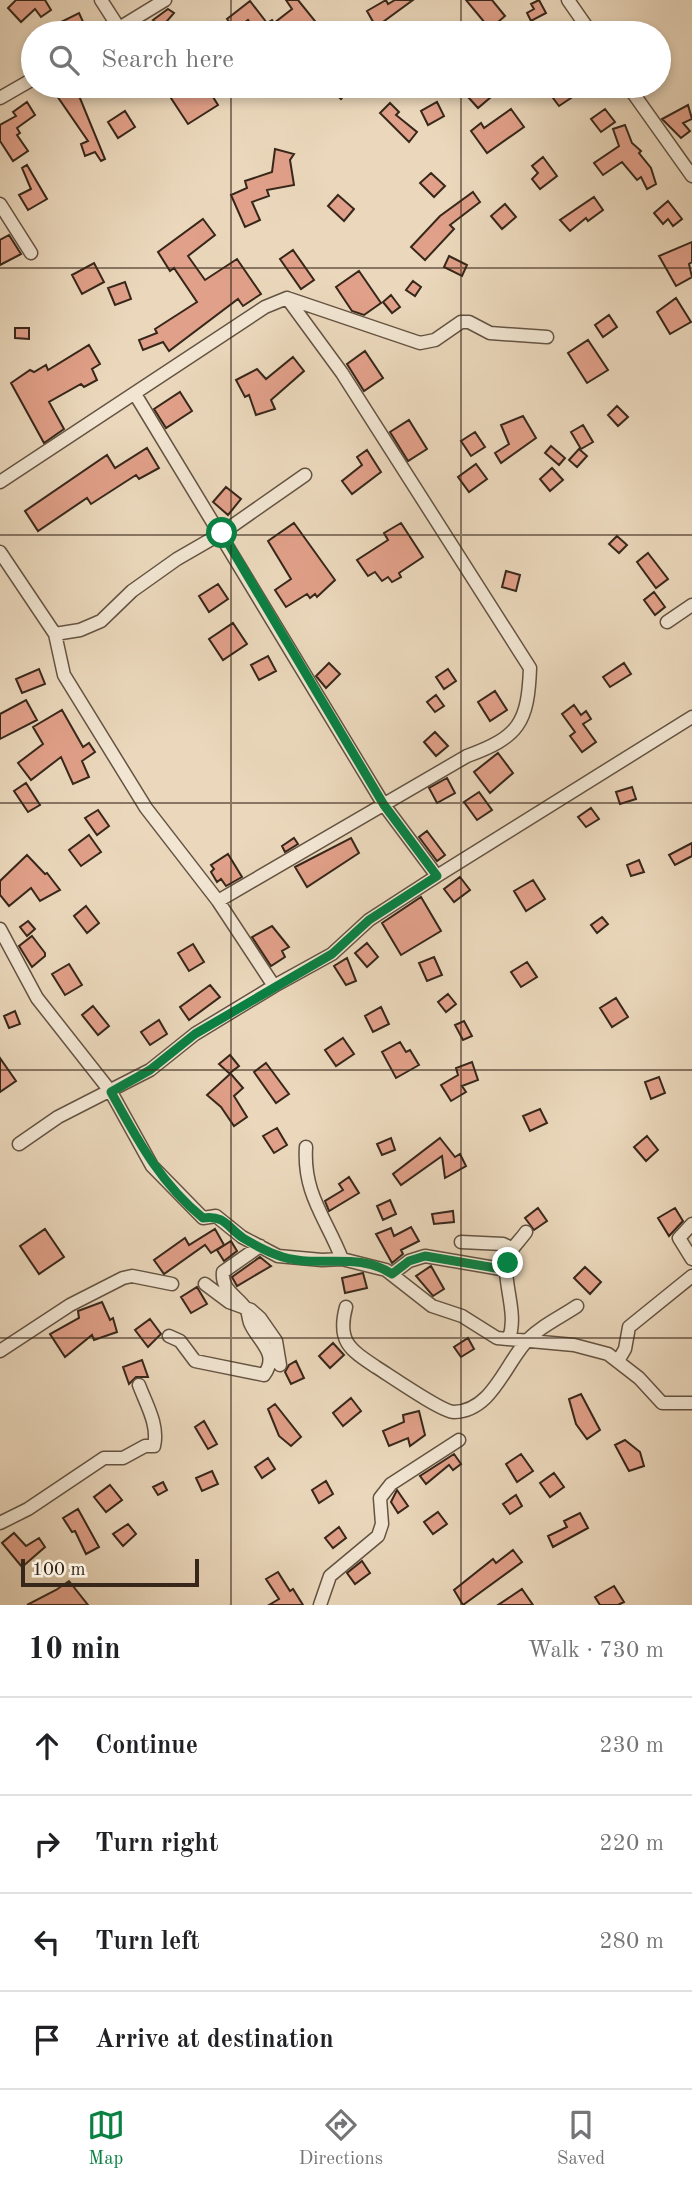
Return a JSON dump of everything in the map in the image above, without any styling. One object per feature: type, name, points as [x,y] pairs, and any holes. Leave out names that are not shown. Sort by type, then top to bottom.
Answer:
[{"type":"street","points":[[101,0],[110,21]]},
{"type":"street","points":[[131,21],[165,0]]},
{"type":"street","points":[[568,0],[583,21]]},
{"type":"street","points":[[0,98],[21,86]]},
{"type":"street","points":[[637,98],[692,176]]},
{"type":"street","points":[[0,204],[31,253]]},
{"type":"street","points":[[218,901],[467,756],[499,744],[522,721],[529,699],[530,668],[342,373],[287,298]]},
{"type":"street","points":[[0,482],[265,307],[287,298],[421,343],[435,340],[461,322],[469,322],[490,333],[547,337]]},
{"type":"street","points":[[135,394],[222,533],[384,805],[437,876]]},
{"type":"street","points":[[55,634],[80,630],[101,621],[144,582],[222,533],[306,475]]},
{"type":"street","points":[[0,552],[55,634],[64,676],[146,808],[218,901],[274,986]]},
{"type":"street","points":[[667,622],[692,605]]},
{"type":"street","points":[[19,1144],[58,1117],[150,1070],[195,1034],[332,954],[369,920],[692,717]]},
{"type":"street","points":[[0,929],[37,998],[111,1092],[152,1166],[188,1206],[203,1218],[216,1216],[242,1237],[278,1256],[342,1259],[369,1264],[392,1274],[432,1306],[462,1316],[497,1338],[584,1347],[608,1354],[662,1403],[692,1404]]},
{"type":"street","points":[[306,1147],[304,1171],[310,1192],[342,1259]]},
{"type":"street","points":[[692,1224],[679,1238],[692,1259]]},
{"type":"street","points":[[509,1338],[513,1312],[507,1270],[508,1256],[526,1232]]},
{"type":"street","points":[[461,1242],[503,1244],[513,1249]]},
{"type":"street","points":[[169,1336],[180,1341],[195,1361],[264,1375],[269,1368],[268,1347],[250,1325],[246,1309],[231,1296],[224,1284],[223,1272],[260,1246]]},
{"type":"street","points":[[392,1274],[409,1261],[425,1256],[507,1270]]},
{"type":"street","points":[[0,1351],[70,1305],[123,1278],[132,1276],[172,1284]]},
{"type":"street","points":[[618,1361],[625,1349],[629,1327],[692,1276]]},
{"type":"street","points":[[205,1284],[229,1302],[251,1310],[272,1334],[280,1365]]},
{"type":"street","points":[[345,1307],[341,1325],[345,1343],[398,1384],[415,1390],[440,1408],[454,1412],[478,1403],[490,1394],[526,1342],[577,1306]]},
{"type":"street","points":[[0,1523],[28,1508],[104,1458],[123,1458],[145,1446],[154,1446],[154,1424],[139,1385]]},
{"type":"street","points":[[320,1605],[330,1576],[379,1536],[382,1524],[380,1498],[391,1483],[459,1440]]},
{"type":"building","points":[[16,0],[45,0],[51,10],[41,17],[35,9],[21,22],[8,8]]},
{"type":"building","points":[[286,0],[298,0],[315,21],[277,21],[292,9]]},
{"type":"building","points":[[386,0],[388,4],[395,0],[413,0],[384,21],[373,21],[367,11]]},
{"type":"building","points":[[466,0],[492,0],[505,16],[499,21],[483,21]]},
{"type":"building","points":[[539,0],[546,13],[531,21],[527,13],[534,9],[531,4]]},
{"type":"building","points":[[250,1],[265,21],[228,21],[227,19]]},
{"type":"building","points":[[168,9],[174,13],[167,21],[153,20]]},
{"type":"building","points":[[79,13],[83,21],[63,21]]},
{"type":"building","points":[[58,98],[80,98],[105,159],[101,161],[95,152],[85,156],[81,144],[88,141]]},
{"type":"building","points":[[171,98],[214,98],[218,105],[188,124]]},
{"type":"building","points":[[469,98],[490,98],[478,108]]},
{"type":"building","points":[[553,98],[571,98],[559,106]]},
{"type":"building","points":[[27,102],[35,115],[17,128],[20,133],[17,135],[28,151],[13,161],[0,141],[0,125],[16,116],[13,112]]},
{"type":"building","points":[[437,102],[444,116],[428,125],[421,111]]},
{"type":"building","points":[[390,103],[399,112],[396,115],[417,132],[409,142],[380,113]]},
{"type":"building","points":[[688,105],[692,119],[683,123],[690,131],[681,138],[662,119]]},
{"type":"building","points":[[511,109],[524,127],[487,153],[471,131],[481,123],[484,128]]},
{"type":"building","points":[[605,109],[615,122],[601,132],[591,119]]},
{"type":"building","points":[[125,111],[135,127],[118,138],[108,122]]},
{"type":"building","points":[[625,125],[632,143],[641,151],[639,153],[651,168],[656,184],[647,189],[641,177],[637,180],[622,162],[603,175],[594,163],[619,146],[613,129]]},
{"type":"building","points":[[275,149],[294,154],[290,160],[294,185],[267,190],[269,196],[252,202],[260,220],[245,227],[231,195],[247,188],[245,181],[272,172]]},
{"type":"building","points":[[543,157],[557,176],[540,189],[532,179],[538,173],[532,166]]},
{"type":"building","points":[[27,165],[47,199],[28,210],[19,195],[31,189],[22,168]]},
{"type":"building","points":[[431,173],[445,186],[434,197],[420,183]]},
{"type":"building","points":[[473,192],[480,202],[450,225],[454,229],[425,260],[411,247],[440,216]]},
{"type":"building","points":[[338,195],[354,209],[344,221],[328,206]]},
{"type":"building","points":[[594,197],[603,210],[588,221],[586,218],[570,231],[560,220]]},
{"type":"building","points":[[668,201],[682,219],[673,226],[668,219],[663,224],[654,213]]},
{"type":"building","points":[[505,204],[516,217],[502,229],[491,216]]},
{"type":"building","points":[[203,219],[215,235],[188,256],[205,280],[237,259],[261,294],[243,306],[238,299],[169,351],[163,342],[143,350],[139,340],[157,333],[155,329],[197,302],[174,268],[170,271],[158,252]]},
{"type":"building","points":[[9,235],[21,254],[0,265],[0,240]]},
{"type":"building","points":[[692,242],[692,262],[689,264],[692,277],[676,286],[659,256]]},
{"type":"building","points":[[293,250],[314,280],[301,289],[280,259]]},
{"type":"building","points":[[449,256],[467,265],[462,276],[444,267]]},
{"type":"building","points":[[94,263],[104,282],[82,294],[72,275]]},
{"type":"building","points":[[359,271],[381,303],[364,315],[352,311],[336,287]]},
{"type":"building","points":[[413,281],[421,287],[415,296],[406,290]]},
{"type":"building","points":[[125,282],[131,299],[115,305],[108,288]]},
{"type":"building","points":[[391,295],[400,307],[392,313],[383,302]]},
{"type":"building","points":[[676,298],[691,322],[670,334],[657,312]]},
{"type":"building","points":[[609,315],[617,327],[603,337],[595,325]]},
{"type":"building","points":[[15,328],[29,328],[29,339],[15,338]]},
{"type":"building","points":[[588,340],[608,370],[587,383],[568,353]]},
{"type":"building","points":[[89,345],[100,364],[92,369],[97,380],[84,387],[81,384],[49,402],[64,429],[44,443],[11,383],[30,370],[34,372],[46,365],[48,370]]},
{"type":"building","points":[[365,351],[383,378],[364,391],[347,364]]},
{"type":"building","points":[[293,357],[304,371],[271,400],[275,409],[256,415],[249,395],[245,397],[236,380],[257,369],[266,379]]},
{"type":"building","points":[[180,392],[192,411],[166,428],[154,409]]},
{"type":"building","points":[[617,406],[628,417],[618,426],[608,415]]},
{"type":"building","points":[[523,416],[536,438],[501,463],[495,453],[509,444],[501,425]]},
{"type":"building","points":[[409,420],[427,449],[408,461],[390,432]]},
{"type":"building","points":[[583,425],[593,442],[581,449],[571,432]]},
{"type":"building","points":[[475,432],[485,447],[471,456],[461,441]]},
{"type":"building","points":[[551,446],[565,458],[559,465],[545,453]]},
{"type":"building","points":[[147,448],[159,468],[139,479],[136,475],[91,504],[87,498],[38,531],[25,511],[107,455],[115,468]]},
{"type":"building","points":[[579,449],[587,456],[577,467],[569,460]]},
{"type":"building","points":[[367,450],[381,472],[352,494],[342,481],[362,465],[357,457]]},
{"type":"building","points":[[476,464],[487,479],[469,492],[458,477]]},
{"type":"building","points":[[552,468],[563,480],[550,491],[540,479]]},
{"type":"building","points":[[226,487],[241,499],[228,515],[213,502]]},
{"type":"building","points":[[294,523],[335,580],[317,597],[315,594],[310,598],[307,594],[286,607],[275,590],[291,579],[268,541]]},
{"type":"building","points":[[401,523],[423,557],[399,573],[401,577],[392,582],[388,577],[382,581],[375,572],[368,576],[357,560],[388,540],[384,533]]},
{"type":"building","points":[[617,536],[627,545],[619,553],[609,544]]},
{"type":"building","points":[[648,553],[668,579],[656,588],[637,562]]},
{"type":"building","points":[[506,571],[520,575],[516,591],[502,587]]},
{"type":"building","points":[[218,584],[228,599],[209,612],[199,596]]},
{"type":"building","points":[[654,592],[665,607],[655,615],[644,600]]},
{"type":"building","points":[[233,623],[247,644],[223,660],[209,639]]},
{"type":"building","points":[[268,656],[276,671],[259,680],[251,665]]},
{"type":"building","points":[[329,663],[340,674],[326,688],[316,676]]},
{"type":"building","points":[[624,663],[631,674],[610,687],[603,677]]},
{"type":"building","points":[[39,669],[45,684],[22,693],[16,679]]},
{"type":"building","points":[[448,669],[456,681],[444,689],[436,677]]},
{"type":"building","points":[[495,691],[507,710],[490,721],[478,702]]},
{"type":"building","points":[[436,695],[444,706],[435,712],[427,702]]},
{"type":"building","points":[[26,700],[37,720],[0,739],[0,714]]},
{"type":"building","points":[[574,705],[581,715],[586,711],[591,719],[583,724],[596,742],[582,752],[570,736],[575,732],[562,714]]},
{"type":"building","points":[[62,710],[83,747],[89,743],[95,752],[82,761],[89,777],[73,784],[61,757],[31,780],[18,763],[43,744],[33,727]]},
{"type":"building","points":[[435,732],[448,746],[436,756],[424,742]]},
{"type":"building","points":[[498,753],[513,773],[490,793],[474,772]]},
{"type":"building","points":[[447,778],[455,793],[437,803],[429,788]]},
{"type":"building","points":[[26,783],[40,805],[28,812],[14,791]]},
{"type":"building","points":[[632,787],[636,799],[620,804],[616,792]]},
{"type":"building","points":[[479,792],[492,810],[477,820],[464,802]]},
{"type":"building","points":[[591,808],[599,819],[586,827],[578,817]]},
{"type":"building","points":[[98,810],[109,826],[97,835],[85,818]]},
{"type":"building","points":[[427,831],[445,855],[437,861],[419,837]]},
{"type":"building","points":[[89,835],[101,852],[81,866],[69,850]]},
{"type":"building","points":[[294,838],[298,844],[285,852],[282,846]]},
{"type":"building","points":[[351,838],[359,853],[307,887],[295,867]]},
{"type":"building","points":[[692,843],[692,856],[675,865],[669,855]]},
{"type":"building","points":[[228,854],[242,877],[226,886],[221,879],[217,882],[211,872],[214,869],[211,865]]},
{"type":"building","points":[[27,855],[47,873],[60,890],[40,901],[31,888],[9,906],[0,895],[0,881]]},
{"type":"building","points":[[639,860],[644,872],[631,876],[627,865]]},
{"type":"building","points":[[460,877],[470,890],[454,902],[444,889]]},
{"type":"building","points":[[533,880],[545,899],[526,911],[514,891]]},
{"type":"building","points":[[421,897],[441,931],[401,955],[382,923]]},
{"type":"building","points":[[86,906],[99,923],[87,933],[74,916]]},
{"type":"building","points":[[602,917],[608,924],[597,933],[591,925]]},
{"type":"building","points":[[28,921],[35,929],[27,936],[20,927]]},
{"type":"building","points":[[272,926],[289,947],[282,951],[285,957],[271,966],[252,937]]},
{"type":"building","points":[[32,936],[45,956],[32,967],[19,946]]},
{"type":"building","points":[[367,943],[378,957],[367,967],[355,953]]},
{"type":"building","points":[[193,944],[204,962],[189,971],[178,953]]},
{"type":"building","points":[[434,957],[442,975],[427,981],[419,963]]},
{"type":"building","points":[[347,958],[356,981],[346,985],[334,966]]},
{"type":"building","points":[[527,962],[537,977],[521,987],[511,972]]},
{"type":"building","points":[[69,964],[82,985],[65,995],[52,974]]},
{"type":"building","points":[[210,985],[220,997],[189,1020],[180,1007]]},
{"type":"building","points":[[448,994],[456,1004],[446,1012],[438,1002]]},
{"type":"building","points":[[616,998],[628,1017],[612,1027],[600,1008]]},
{"type":"building","points":[[93,1006],[109,1026],[98,1035],[82,1015]]},
{"type":"building","points":[[381,1007],[389,1024],[373,1032],[365,1016]]},
{"type":"building","points":[[15,1011],[20,1024],[9,1028],[4,1016]]},
{"type":"building","points":[[159,1020],[167,1034],[150,1045],[141,1032]]},
{"type":"building","points":[[464,1021],[472,1036],[463,1040],[455,1025]]},
{"type":"building","points":[[343,1038],[354,1054],[336,1066],[325,1050]]},
{"type":"building","points":[[400,1042],[406,1052],[410,1050],[419,1065],[396,1078],[382,1052]]},
{"type":"building","points":[[230,1055],[239,1066],[230,1073],[243,1088],[234,1096],[247,1117],[234,1126],[221,1107],[207,1095],[230,1074],[219,1064]]},
{"type":"building","points":[[0,1058],[16,1081],[0,1092]]},
{"type":"building","points":[[472,1062],[478,1080],[462,1086],[466,1092],[451,1101],[441,1085],[458,1075],[456,1068]]},
{"type":"building","points":[[266,1063],[289,1094],[276,1103],[254,1072]]},
{"type":"building","points":[[659,1077],[665,1093],[651,1099],[645,1082]]},
{"type":"building","points":[[540,1109],[547,1123],[530,1131],[523,1116]]},
{"type":"building","points":[[277,1128],[287,1145],[274,1153],[263,1136]]},
{"type":"building","points":[[647,1136],[658,1150],[646,1161],[634,1147]]},
{"type":"building","points":[[391,1138],[395,1150],[382,1155],[377,1144]]},
{"type":"building","points":[[440,1138],[455,1157],[460,1154],[466,1166],[445,1178],[442,1156],[401,1185],[393,1174]]},
{"type":"building","points":[[349,1177],[359,1193],[329,1211],[325,1201],[343,1190],[339,1184]]},
{"type":"building","points":[[390,1200],[396,1214],[383,1220],[377,1206]]},
{"type":"building","points":[[538,1208],[547,1221],[534,1230],[525,1218]]},
{"type":"building","points":[[675,1208],[683,1221],[669,1236],[658,1218]]},
{"type":"building","points":[[453,1211],[454,1222],[434,1224],[432,1214]]},
{"type":"building","points":[[411,1227],[419,1241],[401,1250],[403,1254],[392,1263],[376,1234],[391,1228],[394,1236]]},
{"type":"building","points":[[45,1229],[64,1257],[39,1274],[20,1246]]},
{"type":"building","points":[[215,1229],[224,1245],[211,1253],[205,1245],[164,1274],[154,1260],[185,1238],[189,1245]]},
{"type":"building","points":[[231,1241],[237,1251],[224,1261],[217,1250]]},
{"type":"building","points":[[260,1257],[271,1266],[237,1286],[232,1277]]},
{"type":"building","points":[[431,1266],[444,1289],[433,1296],[416,1276]]},
{"type":"building","points":[[585,1267],[601,1282],[590,1294],[574,1278]]},
{"type":"building","points":[[363,1273],[367,1288],[345,1293],[342,1278]]},
{"type":"building","points":[[197,1287],[207,1304],[191,1313],[181,1297]]},
{"type":"building","points":[[102,1302],[110,1320],[113,1318],[117,1332],[94,1340],[92,1335],[65,1357],[50,1334],[79,1318],[78,1311]]},
{"type":"building","points":[[150,1319],[161,1334],[148,1347],[135,1330]]},
{"type":"building","points":[[468,1338],[474,1349],[461,1357],[454,1347]]},
{"type":"building","points":[[333,1343],[344,1355],[330,1368],[319,1356]]},
{"type":"building","points":[[142,1360],[148,1377],[136,1377],[129,1384],[123,1367]]},
{"type":"building","points":[[296,1361],[304,1378],[291,1384],[285,1372],[289,1365]]},
{"type":"building","points":[[581,1394],[600,1430],[587,1439],[576,1424],[569,1399]]},
{"type":"building","points":[[351,1398],[361,1411],[343,1426],[333,1413]]},
{"type":"building","points":[[275,1404],[301,1437],[291,1446],[279,1436],[268,1409]]},
{"type":"building","points":[[419,1411],[425,1435],[410,1446],[408,1438],[389,1446],[383,1431],[404,1422],[403,1415]]},
{"type":"building","points":[[204,1421],[217,1444],[208,1449],[195,1427]]},
{"type":"building","points":[[625,1440],[640,1452],[644,1466],[629,1471],[615,1445]]},
{"type":"building","points":[[454,1454],[461,1464],[453,1470],[449,1465],[426,1484],[420,1476]]},
{"type":"building","points":[[521,1454],[533,1471],[517,1482],[506,1464]]},
{"type":"building","points":[[268,1458],[275,1469],[262,1478],[255,1467]]},
{"type":"building","points":[[212,1471],[218,1484],[202,1491],[196,1478]]},
{"type":"building","points":[[554,1473],[564,1487],[550,1497],[540,1483]]},
{"type":"building","points":[[326,1481],[333,1494],[319,1503],[312,1490]]},
{"type":"building","points":[[163,1482],[167,1490],[158,1495],[153,1487]]},
{"type":"building","points":[[110,1485],[122,1500],[106,1512],[94,1497]]},
{"type":"building","points":[[397,1490],[408,1506],[398,1513],[391,1502]]},
{"type":"building","points":[[516,1495],[522,1506],[510,1514],[503,1504]]},
{"type":"building","points":[[78,1509],[99,1547],[86,1554],[75,1531],[72,1532],[63,1518]]},
{"type":"building","points":[[438,1512],[447,1524],[433,1534],[424,1522]]},
{"type":"building","points":[[580,1513],[588,1528],[553,1547],[548,1536],[567,1527],[564,1521]]},
{"type":"building","points":[[128,1524],[136,1534],[123,1546],[113,1534]]},
{"type":"building","points":[[339,1527],[346,1538],[333,1548],[325,1538]]},
{"type":"building","points":[[14,1533],[26,1546],[39,1538],[45,1547],[22,1567],[2,1543]]},
{"type":"building","points":[[513,1550],[522,1562],[463,1605],[454,1590],[493,1559],[496,1563]]},
{"type":"building","points":[[362,1561],[370,1573],[355,1584],[347,1573]]},
{"type":"building","points":[[278,1572],[303,1605],[269,1605],[279,1599],[266,1579]]},
{"type":"building","points":[[69,1581],[88,1605],[27,1605],[56,1590]]},
{"type":"building","points":[[614,1586],[624,1602],[618,1605],[600,1605],[595,1597]]},
{"type":"building","points":[[522,1589],[533,1605],[498,1605]]},
{"type":"route","points":[[222,533],[384,805],[437,876],[369,920],[332,954],[195,1034],[150,1070],[111,1092],[152,1166],[188,1206],[203,1218],[216,1216],[242,1237],[278,1256],[342,1259],[369,1264],[392,1274],[409,1261],[425,1256],[440,1257],[464,1265],[507,1270],[508,1263]]}]
